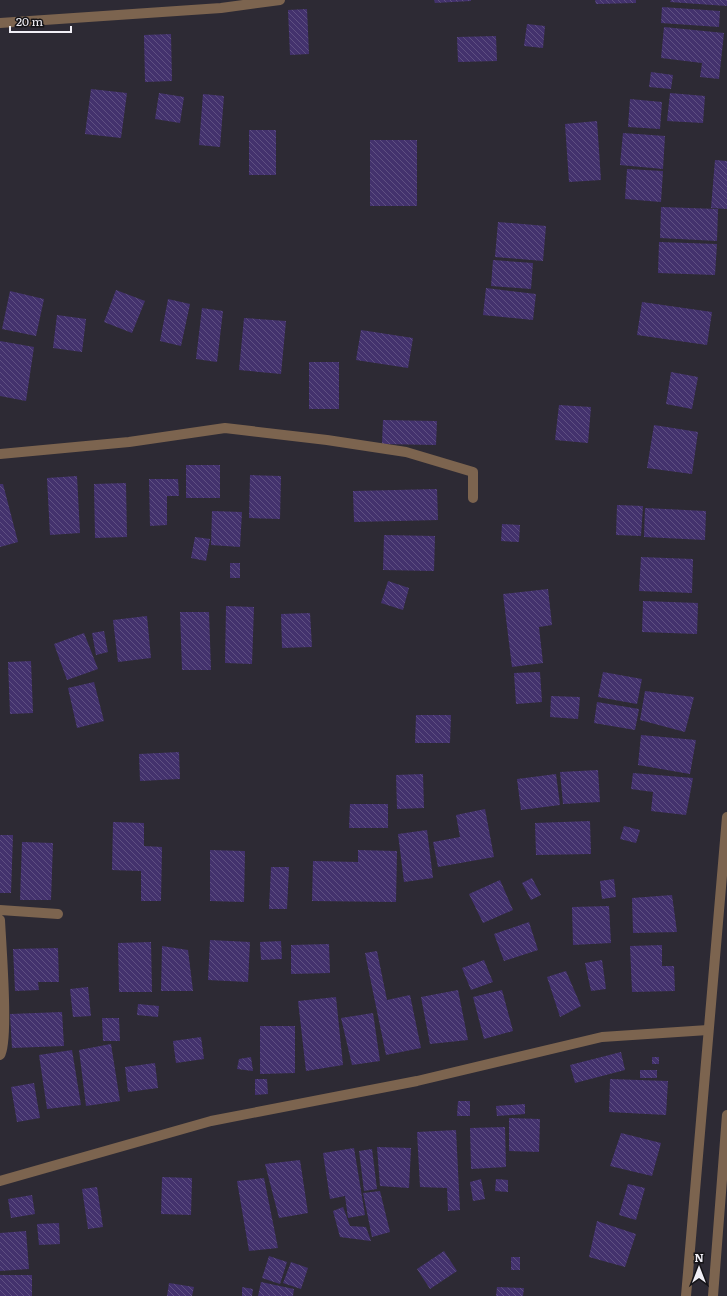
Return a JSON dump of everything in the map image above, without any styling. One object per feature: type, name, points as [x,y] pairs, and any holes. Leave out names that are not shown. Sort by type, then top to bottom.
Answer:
[{"type":"street","points":[[0,22],[221,8],[280,0]]},
{"type":"street","points":[[0,454],[129,442],[225,428],[327,440],[413,455],[473,472],[473,498]]},
{"type":"street","points":[[686,1296],[727,817]]},
{"type":"street","points":[[0,910],[58,914]]},
{"type":"street","points":[[0,920],[4,1004],[4,1041],[0,1056]]},
{"type":"street","points":[[0,1181],[211,1121],[417,1081],[602,1037],[708,1030]]},
{"type":"street","points":[[713,1296],[727,1115]]},
{"type":"building","points":[[434,0],[471,0],[471,1],[435,3]]},
{"type":"building","points":[[595,0],[636,0],[636,3],[596,4]]},
{"type":"building","points":[[671,0],[727,0],[727,6],[670,2]]},
{"type":"building","points":[[662,7],[720,11],[719,27],[661,23]]},
{"type":"building","points":[[307,9],[309,54],[290,55],[288,10]]},
{"type":"building","points":[[527,24],[545,26],[543,48],[524,46]]},
{"type":"building","points":[[664,27],[724,33],[719,79],[700,77],[702,63],[661,58]]},
{"type":"building","points":[[171,34],[172,81],[145,82],[144,35]]},
{"type":"building","points":[[496,36],[497,61],[458,62],[457,37]]},
{"type":"building","points":[[651,72],[673,75],[671,89],[649,87]]},
{"type":"building","points":[[91,89],[127,93],[121,138],[85,134]]},
{"type":"building","points":[[159,93],[184,97],[180,123],[155,119]]},
{"type":"building","points":[[670,93],[705,96],[703,123],[667,121]]},
{"type":"building","points":[[203,94],[224,96],[220,147],[199,145]]},
{"type":"building","points":[[630,99],[662,102],[660,129],[628,127]]},
{"type":"building","points":[[597,121],[601,180],[569,182],[565,124]]},
{"type":"building","points":[[249,130],[276,130],[276,175],[249,175]]},
{"type":"building","points":[[623,133],[665,136],[663,169],[620,165]]},
{"type":"building","points":[[370,140],[417,140],[417,206],[370,206]]},
{"type":"building","points":[[715,160],[727,161],[727,209],[711,208]]},
{"type":"building","points":[[627,169],[663,171],[661,202],[625,199]]},
{"type":"building","points":[[661,207],[718,209],[717,241],[660,238]]},
{"type":"building","points":[[498,222],[546,226],[543,261],[495,257]]},
{"type":"building","points":[[659,242],[717,244],[715,275],[658,273]]},
{"type":"building","points":[[493,260],[533,263],[531,289],[491,286]]},
{"type":"building","points":[[486,288],[536,294],[533,320],[483,315]]},
{"type":"building","points":[[116,290],[145,301],[132,333],[104,322]]},
{"type":"building","points":[[10,291],[44,299],[36,336],[2,329]]},
{"type":"building","points":[[168,299],[190,304],[181,346],[160,341]]},
{"type":"building","points":[[642,302],[712,312],[707,345],[637,335]]},
{"type":"building","points":[[202,308],[223,311],[217,362],[196,359]]},
{"type":"building","points":[[57,315],[86,319],[82,352],[53,348]]},
{"type":"building","points":[[244,318],[286,321],[281,374],[239,370]]},
{"type":"building","points":[[361,330],[413,338],[408,368],[356,360]]},
{"type":"building","points":[[0,341],[34,347],[26,401],[0,396]]},
{"type":"building","points":[[309,362],[339,362],[339,409],[309,409]]},
{"type":"building","points":[[671,372],[698,377],[692,409],[666,404]]},
{"type":"building","points":[[559,405],[591,407],[588,443],[555,440]]},
{"type":"building","points":[[383,420],[437,421],[436,445],[382,444]]},
{"type":"building","points":[[654,425],[698,432],[692,474],[647,468]]},
{"type":"building","points":[[186,465],[220,465],[220,498],[186,498]]},
{"type":"building","points":[[250,475],[281,476],[280,519],[249,518]]},
{"type":"building","points":[[77,476],[80,533],[50,535],[47,478]]},
{"type":"building","points":[[149,479],[178,479],[179,496],[167,496],[167,525],[150,526]]},
{"type":"building","points":[[126,483],[127,537],[95,538],[94,484]]},
{"type":"building","points":[[0,484],[3,484],[18,542],[0,547]]},
{"type":"building","points":[[437,489],[438,520],[354,522],[353,491]]},
{"type":"building","points":[[617,505],[643,506],[641,536],[616,535]]},
{"type":"building","points":[[645,508],[706,511],[705,540],[644,537]]},
{"type":"building","points":[[212,511],[242,512],[240,547],[211,545]]},
{"type":"building","points":[[502,524],[520,525],[519,542],[501,541]]},
{"type":"building","points":[[384,535],[435,536],[434,571],[383,570]]},
{"type":"building","points":[[195,537],[210,539],[206,561],[191,558]]},
{"type":"building","points":[[641,557],[693,559],[692,593],[639,591]]},
{"type":"building","points":[[230,563],[240,563],[240,578],[230,578]]},
{"type":"building","points":[[388,581],[409,588],[403,610],[381,603]]},
{"type":"building","points":[[548,589],[552,625],[539,627],[543,663],[512,667],[503,594]]},
{"type":"building","points":[[643,601],[698,603],[697,634],[642,632]]},
{"type":"building","points":[[226,606],[254,607],[252,664],[225,663]]},
{"type":"building","points":[[180,612],[209,612],[211,670],[182,670]]},
{"type":"building","points":[[310,613],[312,647],[282,648],[281,614]]},
{"type":"building","points":[[147,616],[151,658],[118,662],[113,620]]},
{"type":"building","points":[[104,631],[108,652],[96,655],[92,633]]},
{"type":"building","points":[[84,633],[98,669],[67,680],[54,644]]},
{"type":"building","points":[[31,661],[33,713],[10,714],[8,662]]},
{"type":"building","points":[[540,672],[542,702],[516,704],[514,673]]},
{"type":"building","points":[[603,672],[642,679],[637,704],[598,697]]},
{"type":"building","points":[[94,682],[104,721],[77,728],[68,688]]},
{"type":"building","points":[[645,691],[694,697],[685,732],[640,720]]},
{"type":"building","points":[[551,696],[580,697],[578,719],[550,717]]},
{"type":"building","points":[[597,702],[639,709],[635,730],[594,723]]},
{"type":"building","points":[[416,715],[451,715],[450,743],[415,743]]},
{"type":"building","points":[[641,735],[696,740],[690,774],[638,765]]},
{"type":"building","points":[[179,752],[180,779],[140,781],[139,754]]},
{"type":"building","points":[[598,770],[600,802],[563,804],[560,772]]},
{"type":"building","points":[[633,773],[693,778],[686,815],[651,811],[653,792],[631,789]]},
{"type":"building","points":[[423,774],[424,808],[397,809],[396,775]]},
{"type":"building","points":[[556,774],[560,805],[521,810],[517,779]]},
{"type":"building","points":[[350,804],[388,804],[388,828],[349,828]]},
{"type":"building","points":[[485,809],[494,857],[438,867],[433,842],[460,837],[456,815]]},
{"type":"building","points":[[590,821],[591,854],[536,855],[535,823]]},
{"type":"building","points":[[113,822],[144,823],[144,846],[162,847],[161,901],[141,901],[141,871],[112,870]]},
{"type":"building","points":[[624,826],[640,830],[636,843],[620,839]]},
{"type":"building","points":[[427,830],[433,878],[404,882],[398,834]]},
{"type":"building","points":[[0,835],[13,835],[11,893],[0,893]]},
{"type":"building","points":[[22,842],[53,843],[51,900],[20,900]]},
{"type":"building","points":[[210,850],[245,851],[244,902],[210,901]]},
{"type":"building","points":[[358,850],[397,851],[396,902],[312,901],[313,861],[358,862]]},
{"type":"building","points":[[271,867],[289,867],[287,909],[269,909]]},
{"type":"building","points":[[532,878],[541,895],[531,900],[522,883]]},
{"type":"building","points":[[614,879],[616,897],[602,899],[600,881]]},
{"type":"building","points":[[500,880],[513,910],[483,923],[469,894]]},
{"type":"building","points":[[672,895],[677,932],[633,933],[632,898]]},
{"type":"building","points":[[609,906],[611,943],[573,945],[572,907]]},
{"type":"building","points":[[529,922],[538,950],[504,961],[494,934]]},
{"type":"building","points":[[210,940],[250,942],[248,982],[208,980]]},
{"type":"building","points":[[281,941],[282,959],[261,960],[260,942]]},
{"type":"building","points":[[151,942],[152,992],[119,992],[118,943]]},
{"type":"building","points":[[329,944],[330,973],[291,974],[291,945]]},
{"type":"building","points":[[662,945],[662,966],[674,966],[675,991],[632,992],[630,946]]},
{"type":"building","points":[[162,946],[188,950],[193,991],[161,991]]},
{"type":"building","points":[[58,948],[59,982],[38,982],[39,990],[15,991],[13,949]]},
{"type":"building","points":[[377,951],[387,1000],[410,995],[421,1048],[386,1055],[365,953]]},
{"type":"building","points":[[484,960],[493,982],[471,990],[462,968]]},
{"type":"building","points":[[602,960],[606,989],[591,991],[585,963]]},
{"type":"building","points":[[566,971],[581,1006],[560,1017],[547,977]]},
{"type":"building","points":[[88,987],[91,1016],[73,1017],[70,989]]},
{"type":"building","points":[[458,990],[468,1040],[430,1044],[421,997]]},
{"type":"building","points":[[502,990],[513,1031],[484,1039],[473,997]]},
{"type":"building","points":[[336,997],[343,1065],[306,1071],[298,1001]]},
{"type":"building","points":[[138,1004],[159,1006],[158,1017],[137,1015]]},
{"type":"building","points":[[62,1012],[64,1046],[12,1048],[10,1014]]},
{"type":"building","points":[[373,1013],[380,1061],[352,1065],[341,1018]]},
{"type":"building","points":[[102,1018],[119,1018],[120,1041],[103,1041]]},
{"type":"building","points":[[260,1026],[295,1026],[295,1073],[260,1074]]},
{"type":"building","points":[[201,1037],[204,1059],[176,1063],[173,1041]]},
{"type":"building","points":[[111,1044],[120,1101],[86,1106],[79,1050]]},
{"type":"building","points":[[72,1050],[81,1105],[47,1109],[39,1055]]},
{"type":"building","points":[[621,1052],[625,1070],[575,1083],[570,1065]]},
{"type":"building","points":[[251,1057],[253,1071],[237,1069],[239,1059]]},
{"type":"building","points":[[652,1057],[659,1057],[659,1064],[652,1064]]},
{"type":"building","points":[[155,1063],[158,1088],[128,1092],[125,1067]]},
{"type":"building","points":[[640,1070],[657,1070],[657,1078],[640,1078]]},
{"type":"building","points":[[255,1079],[267,1079],[268,1094],[255,1095]]},
{"type":"building","points":[[610,1079],[668,1081],[666,1115],[609,1112]]},
{"type":"building","points":[[34,1083],[40,1118],[17,1122],[11,1087]]},
{"type":"building","points":[[458,1101],[470,1101],[470,1116],[457,1116]]},
{"type":"building","points":[[525,1104],[525,1114],[497,1116],[496,1106]]},
{"type":"building","points":[[509,1118],[540,1119],[539,1152],[509,1151]]},
{"type":"building","points":[[505,1127],[506,1167],[471,1169],[470,1128]]},
{"type":"building","points":[[456,1130],[460,1210],[448,1211],[447,1188],[420,1187],[417,1132]]},
{"type":"building","points":[[621,1133],[661,1143],[652,1176],[610,1166]]},
{"type":"building","points":[[377,1147],[411,1148],[409,1188],[380,1186]]},
{"type":"building","points":[[354,1148],[365,1215],[348,1218],[345,1196],[330,1199],[323,1153]]},
{"type":"building","points":[[372,1149],[377,1189],[364,1191],[359,1151]]},
{"type":"building","points":[[300,1160],[308,1213],[279,1218],[265,1164]]},
{"type":"building","points":[[162,1177],[192,1178],[191,1215],[161,1214]]},
{"type":"building","points":[[264,1178],[278,1248],[249,1251],[237,1181]]},
{"type":"building","points":[[481,1179],[485,1199],[473,1201],[470,1182]]},
{"type":"building","points":[[496,1179],[508,1180],[508,1192],[495,1191]]},
{"type":"building","points":[[628,1184],[645,1188],[636,1220],[619,1215]]},
{"type":"building","points":[[97,1187],[103,1227],[88,1229],[82,1189]]},
{"type":"building","points":[[380,1191],[390,1232],[372,1237],[363,1193]]},
{"type":"building","points":[[32,1195],[35,1214],[11,1218],[8,1199]]},
{"type":"building","points":[[343,1207],[350,1226],[366,1227],[371,1241],[340,1237],[333,1211]]},
{"type":"building","points":[[597,1221],[636,1234],[625,1267],[589,1257]]},
{"type":"building","points":[[59,1223],[60,1244],[39,1245],[37,1224]]},
{"type":"building","points":[[26,1231],[29,1269],[0,1271],[0,1233]]},
{"type":"building","points":[[444,1251],[457,1271],[430,1289],[417,1269]]},
{"type":"building","points":[[269,1256],[287,1262],[280,1284],[262,1278]]},
{"type":"building","points":[[511,1257],[520,1257],[520,1270],[511,1270]]},
{"type":"building","points":[[291,1262],[308,1268],[301,1289],[283,1283]]},
{"type":"building","points":[[0,1275],[32,1275],[32,1296],[0,1296]]},
{"type":"building","points":[[261,1282],[294,1289],[293,1296],[258,1296]]},
{"type":"building","points":[[169,1283],[194,1287],[192,1296],[167,1296]]},
{"type":"building","points":[[242,1287],[253,1289],[252,1296],[242,1296]]},
{"type":"building","points":[[497,1287],[524,1288],[523,1296],[496,1296]]}]
